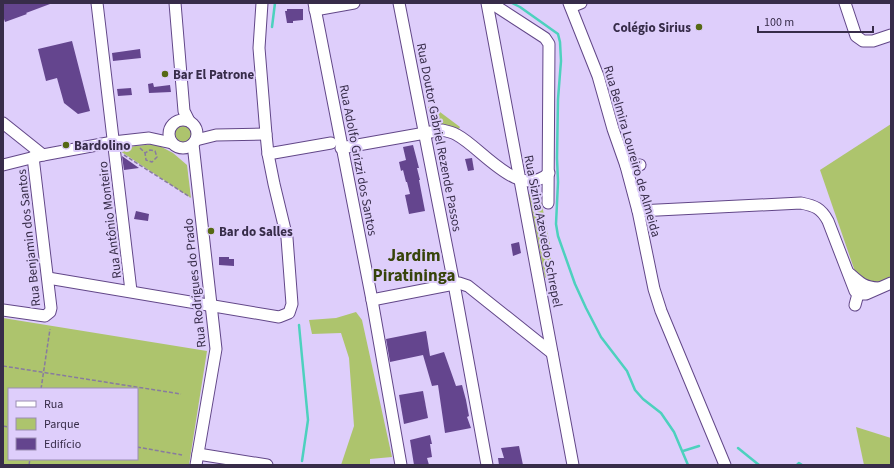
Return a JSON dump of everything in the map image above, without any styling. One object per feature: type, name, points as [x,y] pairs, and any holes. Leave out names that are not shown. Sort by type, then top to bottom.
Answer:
[{"type":"street","name":"Rua Antônio Monteiro","points":[[97,3],[132,291]]},
{"type":"street","name":"Rua Rodrigues do Prado","points":[[175,3],[184,111],[194,133],[196,169],[216,349],[197,459]]},
{"type":"street","points":[[48,278],[280,316],[289,313],[292,304],[287,238],[268,154],[266,134],[259,48],[262,3]]},
{"type":"street","points":[[314,6],[354,3]]},
{"type":"street","name":"Rua Doutor Gabriel Rezende Passos","points":[[399,3],[454,284],[487,465]]},
{"type":"street","name":"Rua Sizina Azevedo Schrepel","points":[[487,3],[573,465]]},
{"type":"street","points":[[492,3],[545,38],[549,44],[548,203]]},
{"type":"street","points":[[845,3],[856,36],[863,41],[873,41],[891,35]]},
{"type":"street","name":"Rua Belmira Loureiro de Almeida","points":[[574,4],[592,46],[598,76],[617,128],[638,211],[654,289],[661,312],[725,465]]},
{"type":"street","name":"Rua Adolfo Grizzi dos Santos","points":[[314,6],[372,300],[401,465]]},
{"type":"street","points":[[196,169],[170,139],[170,128],[173,123],[178,120],[184,119],[194,133],[216,135],[266,134]]},
{"type":"street","points":[[3,123],[38,156]]},
{"type":"street","points":[[3,165],[38,156],[114,145],[131,140],[149,138],[170,128]]},
{"type":"street","points":[[342,148],[442,130],[457,135],[506,173],[520,180],[530,182],[543,178],[549,173]]},
{"type":"street","points":[[149,138],[182,148],[188,147],[194,133]]},
{"type":"street","points":[[268,154],[331,143]]},
{"type":"street","name":"Rua Benjamin dos Santos","points":[[3,310],[45,316],[51,308],[38,156]]},
{"type":"street","points":[[626,166],[640,165]]},
{"type":"street","points":[[638,211],[801,203],[814,206],[824,213],[828,221],[859,299],[878,288],[891,284]]},
{"type":"street","points":[[847,270],[861,284],[869,288],[878,288]]},
{"type":"street","points":[[372,300],[459,283],[468,286],[552,353]]},
{"type":"street","points":[[532,337],[541,338],[545,336],[548,327]]},
{"type":"street","points":[[197,459],[267,465]]},
{"type":"path","points":[[131,140],[145,153],[146,160],[152,162],[157,157],[155,151],[150,150],[145,153]]},
{"type":"path","points":[[114,145],[185,195],[191,198],[199,198]]},
{"type":"path","points":[[41,388],[50,329]]},
{"type":"path","points":[[3,366],[181,394]]},
{"type":"path","points":[[138,447],[182,455]]},
{"type":"green space","points":[[432,106],[460,127],[459,129],[431,124],[428,107]]},
{"type":"green space","points":[[891,124],[891,278],[861,289],[820,170]]},
{"type":"green space","points":[[183,125],[189,128],[192,134],[189,140],[183,143],[177,140],[174,134],[177,128]]},
{"type":"green space","points":[[156,144],[173,153],[187,165],[191,198],[120,151],[135,146]]},
{"type":"green space","points":[[528,194],[540,195],[550,245],[552,272],[545,278],[537,236]]},
{"type":"green space","points":[[356,312],[362,320],[392,457],[370,459],[370,465],[341,465],[354,426],[349,358],[341,333],[312,334],[309,320],[336,318]]},
{"type":"green space","points":[[3,318],[207,351],[189,465],[3,465]]},
{"type":"green space","points":[[856,427],[891,438],[891,465],[864,465]]},
{"type":"building","points":[[3,3],[50,4],[5,22],[3,16]]},
{"type":"building","points":[[287,9],[303,9],[303,20],[287,23],[285,11],[287,11]]},
{"type":"building","points":[[72,41],[90,111],[78,114],[64,103],[57,78],[46,81],[38,49]]},
{"type":"building","points":[[140,49],[141,58],[113,61],[112,53]]},
{"type":"building","points":[[153,83],[154,87],[170,85],[171,92],[149,93],[148,84]]},
{"type":"building","points":[[131,88],[132,95],[118,96],[117,89]]},
{"type":"building","points":[[413,145],[419,168],[417,168],[425,211],[409,214],[405,195],[410,194],[399,162],[406,160],[403,147]]},
{"type":"building","points":[[122,156],[139,168],[124,170]]},
{"type":"building","points":[[472,158],[474,170],[468,171],[465,159]]},
{"type":"building","points":[[136,211],[149,214],[148,221],[134,219]]},
{"type":"building","points":[[519,242],[521,253],[513,256],[511,244]]},
{"type":"building","points":[[219,257],[229,257],[229,259],[234,259],[234,266],[219,265]]},
{"type":"building","points":[[426,331],[430,356],[444,352],[456,386],[462,385],[469,416],[467,417],[471,428],[445,433],[438,385],[432,386],[423,355],[390,362],[386,339]]},
{"type":"building","points":[[423,391],[428,418],[404,424],[399,395]]},
{"type":"building","points":[[430,435],[432,457],[427,458],[429,465],[414,465],[410,440]]},
{"type":"building","points":[[519,446],[523,465],[499,465],[498,458],[504,458],[501,448]]},
{"type":"waterway","points":[[272,27],[275,3]]},
{"type":"waterway","points":[[512,3],[558,34],[560,42],[561,61],[558,99],[558,182],[556,224],[558,236],[575,284],[601,337],[627,371],[635,390],[643,399],[661,413],[674,432],[688,465]]},
{"type":"waterway","points":[[299,325],[308,420],[302,461]]},
{"type":"waterway","points":[[683,451],[699,446]]},
{"type":"waterway","points":[[738,448],[759,465]]},
{"type":"waterway","points":[[797,465],[799,463],[802,465]]},
{"type":"place","name":"Colégio Sirius","points":[[699,27]]},
{"type":"place","name":"Bar El Patrone","points":[[165,74]]},
{"type":"place","name":"Bardolino","points":[[66,145]]},
{"type":"place","name":"Bar do Salles","points":[[211,231]]},
{"type":"district","name":"Jardim Piratininga","points":[[414,265]]}]
